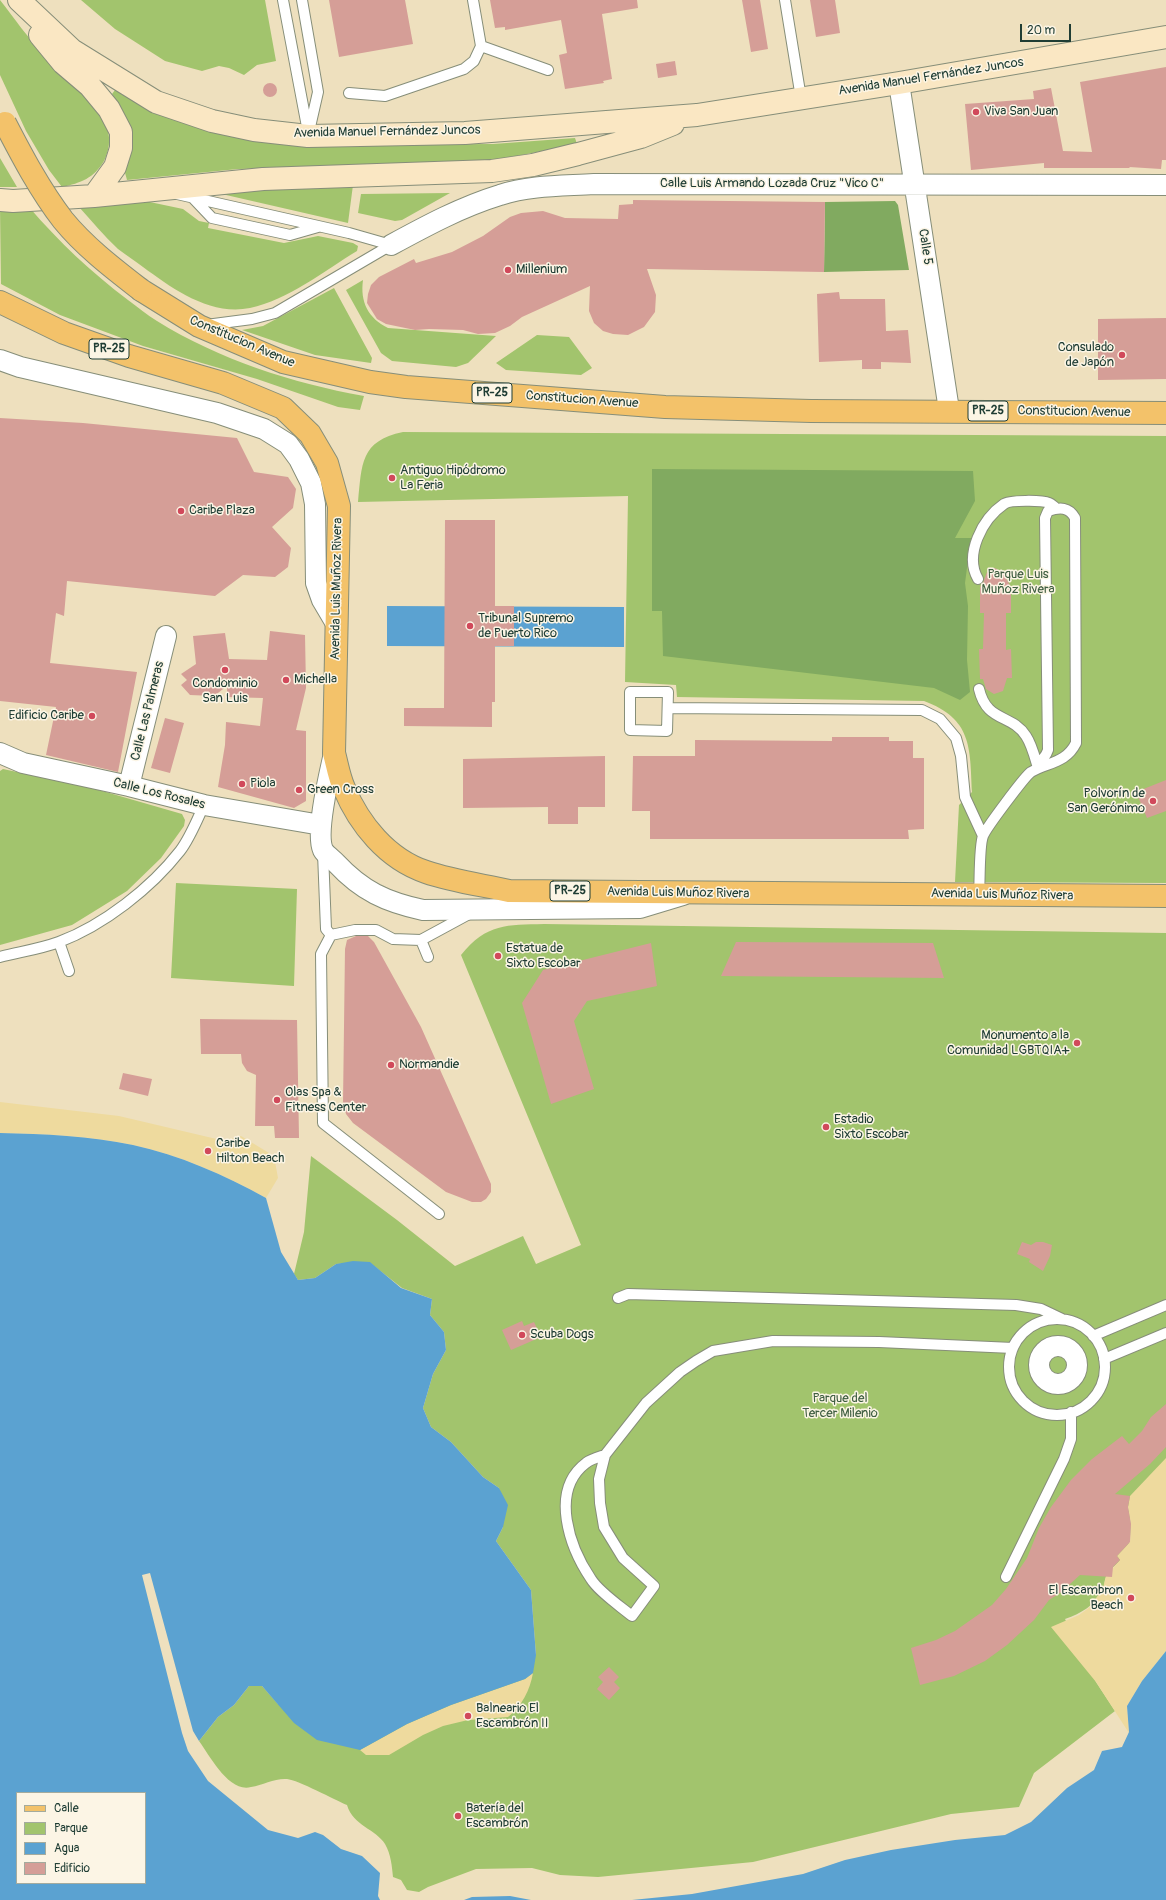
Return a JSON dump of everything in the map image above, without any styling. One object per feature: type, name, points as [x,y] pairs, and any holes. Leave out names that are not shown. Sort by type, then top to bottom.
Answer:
[{"type":"main road","name":"Avenida Manuel Fernández Juncos","points":[[22,4],[72,50],[156,102],[212,121],[254,130],[308,136],[465,132],[697,115],[899,83],[1166,37]]},
{"type":"main road","points":[[22,4],[41,37],[63,63],[90,86],[109,109],[121,132],[121,148],[115,167],[94,196]]},
{"type":"main road","name":"Avenida Manuel Fernández Juncos","points":[[0,200],[13,201],[94,196],[263,179],[492,171],[533,165],[585,152],[641,136],[697,115]]},
{"type":"main road","name":"Constitucion Avenue","points":[[2,117],[38,184],[64,220],[100,257],[141,290],[199,326],[283,362],[370,382],[406,387],[665,407],[811,410],[1166,413]]},
{"type":"main road","name":"Avenida Luis Muñoz Rivera","points":[[0,302],[64,333],[129,356],[223,383],[283,408],[310,434],[327,463],[339,506],[335,622],[334,752],[343,787],[355,811],[374,838],[405,863],[426,872],[509,891],[1166,896]]},
{"type":"street","name":"Calle 5","points":[[899,83],[950,410]]},
{"type":"street","name":"Calle Luis Armando Lozada Cruz \"Vico C\"","points":[[391,246],[455,212],[500,194],[540,187],[594,184],[1166,185]]},
{"type":"street","points":[[0,360],[20,367],[217,413],[264,429],[288,444],[311,482],[315,504],[316,583],[322,600],[335,622]]},
{"type":"street","name":"Calle Las Palmeras","points":[[129,786],[166,636]]},
{"type":"street","points":[[334,752],[321,825],[323,849],[346,874],[370,892],[394,904],[423,910],[474,911],[640,908],[691,893]]},
{"type":"street","name":"Calle Los Rosales","points":[[0,753],[23,763],[129,786],[204,805],[321,825]]},
{"type":"lane","points":[[284,0],[308,136]]},
{"type":"lane","points":[[302,0],[318,92],[308,136]]},
{"type":"lane","points":[[349,93],[385,96],[464,69],[474,62],[481,46],[473,0]]},
{"type":"lane","points":[[785,0],[801,98]]},
{"type":"lane","points":[[481,46],[548,70]]},
{"type":"lane","points":[[158,189],[319,227],[391,246]]},
{"type":"lane","points":[[193,198],[212,218],[290,235],[319,227]]},
{"type":"lane","points":[[199,326],[252,319],[275,313],[391,246]]},
{"type":"lane","points":[[978,579],[974,572],[974,554],[979,533],[990,516],[1005,503],[1041,502],[1048,503],[1056,508]]},
{"type":"lane","points":[[983,836],[1029,774],[1050,762],[1062,760],[1071,753],[1076,744],[1075,518],[1071,511],[1063,508],[1056,508],[1048,511],[1046,518],[1048,750],[1047,754],[1041,759],[1038,768]]},
{"type":"lane","points":[[979,689],[984,703],[994,715],[1009,721],[1026,735],[1038,768]]},
{"type":"lane","points":[[630,692],[668,692],[668,708],[667,731],[630,730],[625,718],[630,692]]},
{"type":"lane","points":[[668,708],[922,710],[940,719],[956,738],[961,756],[965,797],[983,836],[979,894]]},
{"type":"lane","points":[[0,957],[59,942],[99,921],[132,900],[157,877],[180,850],[204,805]]},
{"type":"lane","points":[[323,849],[326,929],[331,935]]},
{"type":"lane","points":[[331,935],[355,930],[376,930],[393,939],[421,940],[474,911]]},
{"type":"lane","points":[[331,935],[321,954],[323,1123],[439,1214]]},
{"type":"lane","points":[[421,940],[428,957]]},
{"type":"lane","points":[[59,942],[69,971]]},
{"type":"lane","points":[[618,1298],[628,1294],[1016,1305],[1041,1309],[1062,1320],[1078,1324],[1094,1336],[1104,1359],[1103,1378],[1096,1393],[1085,1405],[1072,1412],[1062,1414],[1038,1411],[1024,1402],[1018,1395],[1011,1380],[1009,1363],[1013,1348],[1021,1335],[1033,1325],[1048,1320],[1062,1320]]},
{"type":"lane","points":[[1094,1336],[1166,1305]]},
{"type":"lane","points":[[1104,1359],[1166,1333]]},
{"type":"lane","points":[[605,1455],[587,1462],[575,1473],[566,1494],[567,1527],[577,1553],[592,1580],[632,1616],[654,1586],[623,1558],[604,1527],[600,1503],[599,1479],[605,1455],[652,1396],[680,1372],[714,1351],[773,1341],[879,1342],[1013,1348]]},
{"type":"lane","points":[[1006,1577],[1064,1459],[1071,1439],[1072,1412]]},
{"type":"green space","points":[[0,0],[38,48],[92,102],[102,116],[108,130],[109,145],[104,161],[91,176],[75,184],[62,187],[49,170],[26,131],[0,75]]},
{"type":"green space","points":[[81,0],[265,0],[276,61],[257,65],[244,75],[229,68],[219,66],[202,71],[165,61],[115,29]]},
{"type":"green space","points":[[115,90],[156,113],[328,145],[493,144],[575,138],[577,144],[507,158],[447,165],[238,169],[127,180],[124,169],[132,149],[131,130],[128,121],[112,94]]},
{"type":"green space","points":[[0,158],[17,187],[0,187]]},
{"type":"green space","points":[[353,185],[348,223],[213,192]]},
{"type":"green space","points":[[450,193],[402,220],[395,221],[358,213],[361,194]]},
{"type":"green space","points":[[145,201],[183,209],[199,221],[209,223],[208,228],[284,243],[318,236],[353,243],[358,246],[357,251],[292,292],[278,299],[250,308],[221,308],[193,299],[167,284],[118,249],[79,207]]},
{"type":"green space","points":[[895,201],[898,205],[909,270],[824,272],[825,202]]},
{"type":"green space","points":[[0,207],[29,207],[76,256],[101,279],[157,321],[181,335],[231,358],[283,377],[337,391],[364,396],[360,410],[338,407],[257,379],[143,346],[60,315],[1,284]]},
{"type":"green space","points":[[363,280],[362,288],[364,302],[367,308],[375,319],[388,328],[496,336],[468,363],[456,367],[392,361],[381,353],[346,290]]},
{"type":"green space","points":[[334,288],[372,358],[371,363],[315,355],[242,330],[263,326]]},
{"type":"green space","points":[[537,335],[569,337],[592,368],[581,375],[506,370],[496,363]]},
{"type":"green space","name":"Parque Luis Muñoz Rivera","points":[[403,432],[1166,436],[1166,883],[955,882],[959,805],[972,792],[969,748],[960,726],[951,716],[940,708],[924,701],[677,697],[676,685],[625,682],[628,496],[358,502],[363,466],[366,456],[371,448],[378,441]]},
{"type":"green space","points":[[652,469],[973,471],[975,501],[955,538],[971,538],[965,583],[968,606],[967,660],[970,692],[960,700],[934,688],[663,656],[662,611],[652,611]]},
{"type":"green space","points":[[3,769],[92,788],[182,814],[185,820],[184,826],[161,858],[127,891],[72,925],[0,945],[0,771]]},
{"type":"green space","points":[[176,883],[297,889],[294,986],[171,978]]},
{"type":"green space","name":"Parque del Tercer Milenio","points":[[544,924],[1166,933],[1166,1472],[1128,1507],[1131,1528],[1127,1548],[1120,1561],[1110,1570],[1107,1575],[1104,1588],[1096,1600],[1087,1608],[1065,1619],[1096,1682],[1115,1711],[1034,1773],[1019,1807],[951,1814],[753,1862],[598,1877],[560,1875],[532,1868],[476,1869],[428,1887],[419,1892],[407,1890],[401,1880],[393,1877],[390,1856],[385,1844],[381,1839],[354,1818],[347,1805],[308,1786],[287,1779],[251,1787],[243,1787],[235,1784],[228,1779],[214,1764],[199,1741],[218,1717],[234,1705],[249,1686],[262,1686],[278,1704],[536,1655],[531,1590],[496,1541],[503,1527],[499,1488],[483,1477],[451,1442],[431,1427],[423,1408],[433,1374],[446,1350],[444,1332],[430,1315],[432,1299],[402,1288],[369,1262],[336,1264],[315,1278],[298,1280],[294,1274],[304,1232],[311,1156],[397,1220],[455,1266],[523,1236],[536,1264],[581,1245],[461,955],[480,937],[489,931],[508,926]]},
{"type":"sand","name":"Caribe Hilton Beach","points":[[0,1102],[119,1116],[225,1141],[241,1136],[274,1156],[278,1178],[266,1198],[218,1174],[184,1160],[150,1149],[117,1142],[84,1138],[0,1133]]},
{"type":"sand","name":"El Escambron Beach","points":[[1166,1458],[1166,1651],[1142,1681],[1127,1706],[1129,1733],[1096,1682],[1051,1627],[1079,1615],[1090,1607],[1103,1588],[1106,1576],[1120,1560],[1117,1556],[1130,1542],[1131,1524],[1128,1507],[1130,1496]]},
{"type":"sand","name":"Balneario El Escambrón II","points":[[533,1673],[530,1686],[525,1697],[513,1713],[508,1717],[468,1720],[443,1726],[423,1735],[389,1755],[366,1755],[360,1750],[407,1724],[451,1705],[525,1679]]},
{"type":"water","points":[[387,606],[624,607],[624,647],[387,646]]},
{"type":"water","points":[[0,1133],[100,1139],[150,1149],[184,1160],[234,1181],[266,1198],[281,1252],[298,1280],[315,1278],[336,1264],[353,1261],[370,1262],[401,1288],[432,1299],[430,1315],[444,1332],[446,1350],[433,1374],[423,1408],[431,1427],[451,1442],[483,1477],[499,1488],[508,1505],[503,1527],[496,1541],[531,1590],[536,1655],[533,1673],[525,1679],[451,1705],[407,1724],[360,1750],[317,1740],[294,1723],[262,1686],[249,1686],[234,1705],[218,1717],[199,1741],[193,1731],[150,1573],[142,1575],[182,1733],[188,1751],[208,1781],[268,1830],[298,1838],[315,1832],[323,1835],[341,1849],[362,1856],[380,1873],[378,1896],[380,1900],[0,1900]]},
{"type":"water","points":[[1166,1651],[1166,1900],[632,1900],[692,1894],[803,1874],[845,1860],[891,1850],[955,1840],[1005,1835],[1031,1822],[1067,1788],[1094,1770],[1102,1751],[1122,1747],[1129,1732],[1127,1706],[1142,1681]]},
{"type":"water","points":[[510,1896],[531,1900],[464,1900],[472,1897]]},
{"type":"building","points":[[329,0],[405,0],[413,44],[339,57]]},
{"type":"building","points":[[490,0],[637,0],[638,8],[602,14],[612,79],[603,81],[604,83],[565,89],[559,55],[567,53],[561,20],[505,30],[505,27],[495,28]]},
{"type":"building","points":[[742,0],[760,0],[768,49],[751,52]]},
{"type":"building","points":[[810,0],[835,0],[840,33],[816,37]]},
{"type":"building","points":[[675,61],[677,75],[658,78],[656,64]]},
{"type":"building","points":[[1166,67],[1166,160],[1162,160],[1161,169],[1129,167],[1130,168],[1044,168],[1044,163],[971,170],[965,104],[1034,99],[1033,91],[1051,88],[1063,151],[1092,152],[1080,82]]},
{"type":"building","points":[[270,83],[275,85],[277,90],[275,95],[270,97],[265,95],[263,90],[265,85]]},
{"type":"building","points":[[633,200],[825,202],[824,272],[647,269],[656,295],[655,312],[644,327],[628,335],[613,334],[603,331],[594,323],[589,311],[590,286],[522,317],[510,326],[495,333],[478,334],[463,330],[415,330],[386,324],[377,319],[367,303],[371,285],[379,277],[414,259],[416,263],[452,252],[483,236],[510,217],[521,213],[543,211],[565,218],[618,219],[619,205],[633,204]]},
{"type":"building","points":[[839,292],[840,299],[885,299],[886,331],[908,330],[911,363],[881,362],[881,369],[862,369],[862,360],[819,362],[817,294]]},
{"type":"building","points":[[1166,318],[1166,379],[1098,380],[1098,319]]},
{"type":"building","points":[[0,418],[83,423],[237,438],[254,472],[288,477],[296,489],[293,508],[272,527],[291,548],[288,567],[275,577],[243,575],[215,596],[67,581],[64,616],[56,613],[50,663],[137,672],[118,772],[46,755],[56,707],[0,701]]},
{"type":"building","name":"Tribunal Supremo de Puerto Rico","points":[[445,520],[495,520],[495,606],[514,606],[514,646],[495,646],[495,702],[492,702],[492,727],[404,726],[404,708],[444,708]]},
{"type":"building","points":[[995,568],[1003,573],[1011,587],[1011,613],[1006,613],[1006,650],[1011,649],[1012,678],[1007,678],[1003,691],[994,694],[986,689],[983,679],[980,679],[979,649],[983,649],[984,613],[980,613],[980,587],[987,572]]},
{"type":"building","points":[[270,631],[305,635],[306,688],[296,730],[306,731],[306,801],[294,808],[218,787],[225,745],[226,722],[260,726],[263,698],[227,697],[227,686],[214,696],[190,695],[181,685],[187,680],[181,674],[196,664],[193,636],[225,633],[229,659],[267,660]]},
{"type":"building","points":[[165,718],[184,723],[170,773],[151,768]]},
{"type":"building","points":[[832,737],[889,737],[889,741],[913,741],[913,758],[924,758],[924,829],[908,830],[909,839],[650,839],[650,811],[632,811],[633,756],[695,756],[695,740],[832,741]]},
{"type":"building","points":[[605,756],[605,807],[578,807],[578,824],[548,824],[548,807],[463,808],[463,759]]},
{"type":"building","name":"Polvorín de San Gerónimo","points":[[1166,780],[1166,811],[1147,818],[1136,792]]},
{"type":"building","name":"Normandie","points":[[356,936],[368,936],[374,942],[421,1027],[491,1184],[491,1192],[486,1199],[481,1202],[472,1202],[446,1192],[353,1123],[346,1114],[343,1103],[345,949],[347,940]]},
{"type":"building","points":[[736,942],[933,943],[944,978],[721,976]]},
{"type":"building","points":[[651,943],[657,986],[587,1001],[574,1021],[594,1089],[551,1104],[522,1003],[543,970]]},
{"type":"building","name":"Olas Spa & Fitness Center","points":[[200,1019],[297,1020],[299,1138],[275,1138],[274,1126],[255,1126],[256,1075],[247,1071],[242,1063],[241,1054],[201,1054]]},
{"type":"building","points":[[123,1073],[152,1079],[148,1096],[119,1089]]},
{"type":"building","points":[[1022,1242],[1031,1245],[1036,1242],[1043,1242],[1052,1245],[1050,1256],[1043,1271],[1029,1262],[1030,1259],[1017,1254]]},
{"type":"building","points":[[522,1321],[524,1326],[534,1322],[541,1337],[511,1350],[502,1330]]},
{"type":"building","points":[[1166,1404],[1166,1447],[1150,1464],[1115,1494],[1130,1496],[1128,1507],[1131,1524],[1130,1542],[1117,1556],[1120,1560],[1113,1567],[1112,1577],[1080,1575],[1060,1593],[1049,1600],[1034,1620],[1007,1645],[985,1661],[954,1676],[920,1685],[911,1648],[936,1640],[955,1631],[992,1605],[1006,1589],[1027,1558],[1039,1528],[1051,1507],[1071,1480],[1092,1459],[1122,1436],[1129,1444],[1142,1431],[1151,1417]]},
{"type":"building","points":[[609,1667],[619,1677],[614,1682],[620,1688],[609,1700],[597,1689],[603,1682],[598,1677]]},
{"type":"place","name":"Viva San Juan","points":[[976,112]]},
{"type":"place","name":"Millenium","points":[[508,270]]},
{"type":"place","name":"Consulado de Japón","points":[[1122,355]]},
{"type":"place","name":"Antiguo Hipódromo La Feria","points":[[392,478]]},
{"type":"place","name":"Caribe Plaza","points":[[181,511]]},
{"type":"place","name":"Tribunal Supremo de Puerto Rico","points":[[470,626]]},
{"type":"place","name":"Condominio San Luis","points":[[225,670]]},
{"type":"place","name":"Michella","points":[[286,680]]},
{"type":"place","name":"Edificio Caribe","points":[[92,716]]},
{"type":"place","name":"Piola","points":[[242,784]]},
{"type":"place","name":"Green Cross","points":[[299,790]]},
{"type":"place","name":"Polvorín de San Gerónimo","points":[[1153,801]]},
{"type":"place","name":"Estatua de Sixto Escobar","points":[[498,956]]},
{"type":"place","name":"Monumento a la Comunidad LGBTQIA+","points":[[1077,1043]]},
{"type":"place","name":"Normandie","points":[[391,1065]]},
{"type":"place","name":"Olas Spa & Fitness Center","points":[[277,1100]]},
{"type":"place","name":"Estadio Sixto Escobar","points":[[826,1127]]},
{"type":"place","name":"Caribe Hilton Beach","points":[[208,1151]]},
{"type":"place","name":"Scuba Dogs","points":[[522,1335]]},
{"type":"place","name":"El Escambron Beach","points":[[1131,1598]]},
{"type":"place","name":"Balneario El Escambrón II","points":[[468,1716]]},
{"type":"place","name":"Batería del Escambrón","points":[[458,1816]]}]
